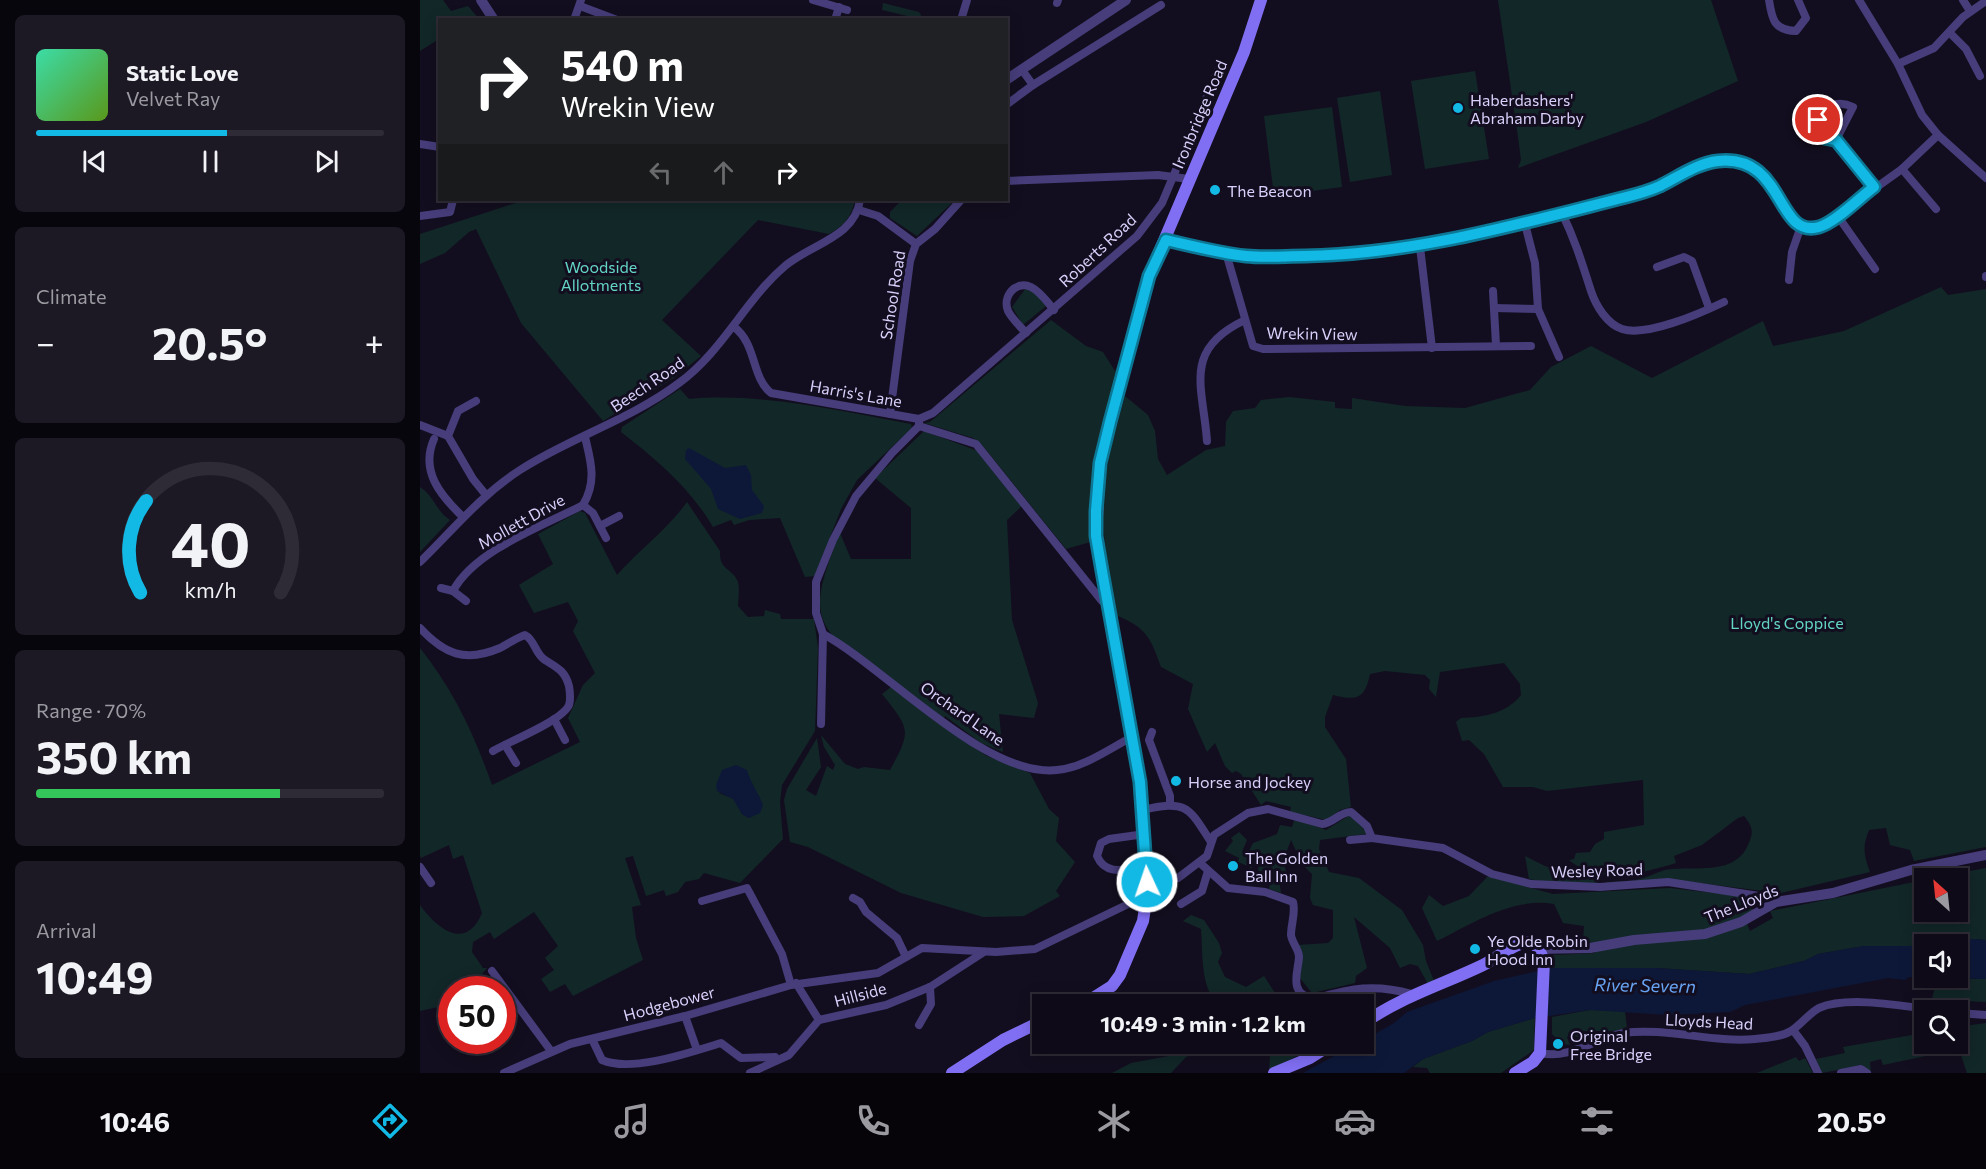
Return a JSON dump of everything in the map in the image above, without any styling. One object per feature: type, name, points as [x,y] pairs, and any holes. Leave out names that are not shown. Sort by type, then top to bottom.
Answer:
[{"type":"main road","name":"Ironbridge Road","points":[[1099,994],[1112,986],[1120,975],[1143,921],[1147,895],[1145,834],[1132,737],[1096,536],[1100,463],[1149,276],[1244,52],[1261,0]]},
{"type":"main road","points":[[1374,1016],[1412,994],[1479,967],[1522,944],[1532,942],[1539,949],[1544,961],[1542,1040],[1540,1053],[1533,1062],[1515,1073]]},
{"type":"main road","points":[[952,1073],[1003,1040],[1032,1026]]},
{"type":"main road","points":[[1274,1073],[1316,1054]]},
{"type":"street","points":[[481,0],[493,18]]},
{"type":"street","points":[[813,0],[843,9],[837,18]]},
{"type":"street","points":[[962,18],[967,0]]},
{"type":"street","points":[[1008,79],[1126,0]]},
{"type":"street","points":[[1769,0],[1773,22],[1782,30],[1796,30],[1806,18],[1798,0]]},
{"type":"street","points":[[1860,0],[1898,64],[1912,98],[1938,135],[1986,178]]},
{"type":"street","points":[[1963,0],[1970,11]]},
{"type":"street","points":[[1898,64],[1934,48],[1970,11],[1986,1]]},
{"type":"street","points":[[575,18],[581,3],[613,18]]},
{"type":"street","points":[[1008,104],[1033,85],[1161,5]]},
{"type":"street","points":[[1950,33],[1966,49],[1980,76]]},
{"type":"street","points":[[1022,70],[1033,85]]},
{"type":"street","points":[[1172,176],[1218,70]]},
{"type":"street","points":[[1836,140],[1853,107],[1846,104],[1838,104],[1827,109],[1818,120],[1818,129],[1825,138],[1836,140],[1874,187]]},
{"type":"street","points":[[1166,240],[1247,256],[1356,255],[1420,247],[1525,224],[1644,192],[1706,164],[1726,161],[1748,165],[1762,174],[1772,185],[1790,218],[1801,226],[1822,226],[1902,169],[1938,135]]},
{"type":"street","points":[[420,144],[438,147]]},
{"type":"street","points":[[1902,169],[1936,209]]},
{"type":"street","points":[[1008,181],[1172,176],[1189,179]]},
{"type":"street","name":"Roberts Road","points":[[919,423],[1054,310],[1137,236],[1162,203],[1172,176]]},
{"type":"street","points":[[420,216],[450,212],[453,201]]},
{"type":"street","points":[[860,201],[859,210],[878,216],[915,244]]},
{"type":"street","name":"School Road","points":[[890,414],[910,261],[915,244],[934,229],[960,201]]},
{"type":"street","name":"Beech Road","points":[[420,562],[486,495],[523,468],[644,407],[682,382],[717,348],[775,275],[796,257],[844,230],[859,210]]},
{"type":"street","points":[[1562,213],[1583,261],[1602,314],[1621,329],[1640,332],[1724,302]]},
{"type":"street","points":[[1837,215],[1875,269]]},
{"type":"street","points":[[1525,224],[1535,263],[1538,309],[1559,357]]},
{"type":"street","points":[[1789,280],[1792,252],[1801,226]]},
{"type":"street","points":[[1420,247],[1432,348]]},
{"type":"street","name":"Wrekin View","points":[[1226,252],[1253,346],[1263,349],[1531,346]]},
{"type":"street","points":[[1657,267],[1684,257],[1692,261],[1709,308]]},
{"type":"street","name":"Roberts Road","points":[[1026,333],[1008,310],[1008,296],[1012,289],[1019,285],[1028,285],[1039,292],[1054,310]]},
{"type":"street","points":[[1493,291],[1497,345]]},
{"type":"street","points":[[1494,308],[1538,309]]},
{"type":"street","points":[[1207,441],[1201,405],[1200,364],[1209,347],[1229,327],[1245,320]]},
{"type":"street","name":"Harris's Lane","points":[[734,327],[748,344],[764,387],[771,393],[890,414],[976,444],[1102,601],[1108,604]]},
{"type":"street","points":[[448,436],[458,411],[476,401]]},
{"type":"street","points":[[821,724],[823,634],[816,612],[816,582],[833,540],[856,496],[919,423]]},
{"type":"street","points":[[420,425],[448,436],[473,479],[486,495]]},
{"type":"street","name":"Mollett Drive","points":[[453,591],[458,582],[481,560],[583,505],[591,489],[593,474],[585,437]]},
{"type":"street","points":[[434,439],[428,450],[424,467],[438,493],[463,517]]},
{"type":"street","points":[[583,505],[593,513],[606,538]]},
{"type":"street","points":[[600,526],[619,516]]},
{"type":"street","points":[[441,588],[453,591],[466,601]]},
{"type":"street","points":[[420,628],[442,650],[469,655],[488,652],[521,636],[530,638],[541,657],[558,666],[567,681],[570,695],[569,705],[554,719],[493,751]]},
{"type":"street","name":"Orchard Lane","points":[[823,634],[881,673],[979,746],[1023,767],[1032,770],[1064,769],[1132,737]]},
{"type":"street","points":[[554,719],[565,740]]},
{"type":"street","points":[[1152,732],[1149,741],[1170,796],[1170,804]]},
{"type":"street","points":[[505,745],[516,763]]},
{"type":"street","points":[[1142,810],[1170,804],[1186,809],[1211,842]]},
{"type":"street","points":[[1178,878],[1207,856],[1214,835],[1260,808],[1322,824],[1331,822],[1344,812],[1351,812],[1367,826],[1372,838]]},
{"type":"street","points":[[1145,834],[1109,838],[1101,843],[1097,856],[1104,867],[1111,870],[1146,867]]},
{"type":"street","name":"Wesley Road","points":[[1350,840],[1372,838],[1443,849],[1492,874],[1531,884],[1600,887],[1668,882],[1772,898],[1776,902]]},
{"type":"street","name":"The Lloyds","points":[[1539,949],[1590,948],[1634,939],[1705,934],[1731,926],[1776,902],[1833,893],[1911,870],[1986,855]]},
{"type":"street","points":[[1200,863],[1228,888],[1265,892],[1293,902],[1291,934],[1299,959],[1294,976],[1300,992],[1306,998],[1313,999],[1353,988],[1393,989],[1412,994]]},
{"type":"street","points":[[420,867],[432,883]]},
{"type":"street","points":[[1181,904],[1202,891],[1208,871]]},
{"type":"street","points":[[702,901],[747,888],[782,954],[793,984],[819,1020]]},
{"type":"street","name":"Hodgebower","points":[[504,1073],[551,1051],[685,1016],[793,984],[869,975],[920,948],[984,952],[1025,951],[1045,946],[1147,895]]},
{"type":"street","points":[[1751,895],[1757,912]]},
{"type":"street","points":[[853,898],[897,938],[906,957]]},
{"type":"street","name":"Hillside","points":[[750,1073],[789,1055],[819,1020],[886,1005],[930,987],[984,952]]},
{"type":"street","points":[[492,971],[551,1051]]},
{"type":"street","points":[[919,1025],[931,1004],[930,987]]},
{"type":"street","name":"Lloyds Head","points":[[1540,1053],[1563,1054],[1607,1036],[1631,1032],[1738,1039],[1774,1036],[1793,1030],[1818,1009],[1836,1004],[1914,1008]]},
{"type":"street","points":[[1968,1014],[1986,1015]]},
{"type":"street","points":[[685,1016],[697,1050]]},
{"type":"street","points":[[1793,1030],[1818,1073]]},
{"type":"street","points":[[592,1039],[604,1062],[659,1067],[721,1042],[741,1058],[748,1060],[767,1060],[789,1055]]},
{"type":"street","points":[[1841,1073],[1861,1069],[1867,1073]]},
{"type":"green space","points":[[420,0],[443,0],[451,11],[468,6],[478,18],[438,18],[438,40],[420,51]]},
{"type":"green space","points":[[1498,0],[1711,0],[1738,81],[1646,122],[1518,168],[1521,160]]},
{"type":"green space","points":[[883,3],[919,12],[921,15],[920,18],[916,18],[882,10]]},
{"type":"green space","points":[[1475,71],[1489,159],[1425,169],[1411,81]]},
{"type":"green space","points":[[1380,91],[1392,175],[1350,182],[1337,98]]},
{"type":"green space","points":[[1332,107],[1342,187],[1274,196],[1264,116]]},
{"type":"green space","name":"Woodside Allotments","points":[[522,201],[855,201],[846,220],[829,234],[758,220],[662,320],[701,356],[674,378],[603,421],[521,323],[476,229],[469,232],[445,253],[420,264],[420,234]]},
{"type":"green space","points":[[901,201],[954,201],[917,236],[890,218],[890,212]]},
{"type":"green space","name":"Lloyd's Coppice","points":[[1941,287],[1948,295],[1986,289],[1986,847],[1914,861],[1910,850],[1890,845],[1886,828],[1869,830],[1865,841],[1866,861],[1870,872],[1781,893],[1682,881],[1605,885],[1606,882],[1629,881],[1665,870],[1723,866],[1742,855],[1751,837],[1751,827],[1744,816],[1738,818],[1702,845],[1674,856],[1676,863],[1649,870],[1608,875],[1581,868],[1569,860],[1574,859],[1576,853],[1590,852],[1595,844],[1604,839],[1604,832],[1644,825],[1643,780],[1547,791],[1533,787],[1503,787],[1484,754],[1469,740],[1462,741],[1456,722],[1461,718],[1494,713],[1509,706],[1521,695],[1520,684],[1504,663],[1440,672],[1436,697],[1429,689],[1430,680],[1425,675],[1385,671],[1370,674],[1365,689],[1359,696],[1348,698],[1333,695],[1325,717],[1325,727],[1346,759],[1351,807],[1340,810],[1327,820],[1290,812],[1291,807],[1266,801],[1261,805],[1241,774],[1236,771],[1232,773],[1225,766],[1215,743],[1207,752],[1188,709],[1193,684],[1161,667],[1146,634],[1134,624],[1116,615],[1103,523],[1103,495],[1110,452],[1125,396],[1148,415],[1155,431],[1158,459],[1167,475],[1206,450],[1225,446],[1226,422],[1233,411],[1255,408],[1261,400],[1289,397],[1335,402],[1335,408],[1352,409],[1352,398],[1405,406],[1465,408],[1530,390],[1551,367],[1591,346],[1652,378],[1763,321],[1773,346],[1844,331]]},
{"type":"green space","points":[[1026,288],[1035,292],[1046,306],[1023,325],[1012,307]]},
{"type":"green space","points":[[1051,320],[1086,346],[1103,352],[1115,371],[1122,357],[1094,541],[1066,549],[982,445],[973,438],[924,423],[930,422]]},
{"type":"green space","points":[[680,389],[689,399],[772,400],[911,424],[912,428],[857,480],[841,509],[815,576],[805,577],[780,518],[749,520],[734,525],[731,520],[713,527],[672,475],[621,432],[622,427]]},
{"type":"green space","points":[[924,431],[978,451],[1022,506],[1007,520],[1012,620],[1038,703],[1034,718],[999,714],[1003,752],[981,743],[945,716],[941,724],[987,756],[1030,773],[1049,809],[1059,818],[1056,841],[1075,862],[1056,891],[1060,896],[1024,916],[983,917],[901,893],[808,847],[790,842],[784,800],[787,789],[817,738],[821,767],[806,790],[816,796],[827,766],[833,770],[835,765],[824,747],[821,735],[845,764],[858,769],[864,767],[890,770],[905,738],[903,723],[882,694],[891,687],[833,637],[824,623],[820,607],[828,564],[840,533],[851,559],[911,559],[911,508],[875,478]]},
{"type":"green space","points":[[420,487],[450,520],[420,552]]},
{"type":"green space","points":[[687,502],[720,551],[720,558],[724,566],[736,577],[739,591],[738,606],[748,617],[764,616],[765,610],[780,614],[781,619],[814,619],[818,648],[815,731],[782,785],[780,802],[783,839],[740,883],[704,873],[699,879],[685,882],[678,892],[666,896],[664,890],[646,896],[633,856],[625,858],[641,905],[632,907],[636,938],[643,960],[573,996],[565,984],[550,992],[541,979],[554,970],[545,958],[558,946],[534,912],[494,939],[490,932],[473,942],[472,952],[483,968],[487,968],[480,976],[438,976],[438,1007],[420,1011],[420,905],[442,928],[459,934],[467,932],[475,925],[482,913],[463,855],[453,859],[449,845],[421,858],[420,856],[420,648],[443,680],[462,714],[492,785],[580,742],[568,718],[583,685],[595,673],[573,631],[578,621],[568,602],[534,613],[519,585],[553,564],[538,534],[580,511],[585,513],[617,575],[662,531]],"holes":[[[749,775],[749,781],[760,798],[749,818],[742,814],[734,799],[719,793]]]},
{"type":"green space","points":[[1350,815],[1366,830],[1366,834],[1320,840],[1319,849],[1329,872],[1359,878],[1402,910],[1423,945],[1426,961],[1434,981],[1428,984],[1418,966],[1410,964],[1400,968],[1390,948],[1354,917],[1367,968],[1356,976],[1355,983],[1312,993],[1299,977],[1297,945],[1328,943],[1333,938],[1333,910],[1313,905],[1310,898],[1312,874],[1302,864],[1291,840],[1283,861],[1288,878],[1279,880],[1281,893],[1269,889],[1272,873],[1258,871],[1259,865],[1254,864],[1248,873],[1250,867],[1238,862],[1239,858],[1225,851],[1233,841],[1231,838],[1239,832],[1247,840],[1242,852],[1247,855],[1253,843],[1277,834],[1280,825],[1292,827],[1295,818],[1326,830]]},
{"type":"green space","points":[[1525,856],[1553,868],[1571,869],[1581,876],[1598,880],[1599,885],[1555,884],[1529,879]]},
{"type":"green space","points":[[1986,868],[1986,940],[1968,940],[1968,934],[1914,934],[1914,946],[1864,946],[1818,954],[1804,961],[1749,974],[1656,968],[1551,968],[1552,955],[1595,953],[1594,943],[1583,942],[1584,926],[1563,923],[1554,904],[1523,904],[1508,908],[1437,941],[1422,908],[1429,895],[1443,906],[1469,896],[1488,876],[1553,894],[1670,888],[1748,897],[1752,902],[1753,910],[1744,916],[1750,931],[1773,918],[1770,911],[1914,882],[1914,922],[1968,922],[1968,871]]},
{"type":"green space","points":[[1191,915],[1204,920],[1219,943],[1222,953],[1218,962],[1225,977],[1246,987],[1264,976],[1276,994],[1210,994],[1205,979],[1201,929],[1183,921]]},
{"type":"green space","points":[[1968,979],[1986,979],[1986,1002],[1932,1000],[1935,988],[1968,988]]},
{"type":"green space","points":[[1590,1010],[1625,1011],[1627,1029],[1584,1039],[1570,1035],[1567,1037],[1570,1045],[1563,1044],[1552,1034],[1552,1017]]},
{"type":"green space","points":[[1535,1018],[1534,1050],[1501,1073],[1430,1073],[1427,1068],[1413,1067],[1423,1059],[1472,1041],[1488,1032]]},
{"type":"green space","points":[[1986,1023],[1986,1073],[1967,1073],[1961,1054],[1968,1054],[1968,1026]]},
{"type":"green space","points":[[1912,1035],[1914,1054],[1935,1054],[1883,1065],[1881,1059],[1870,1062],[1871,1073],[1862,1065],[1822,1073],[1816,1059],[1845,1053],[1843,1047]]},
{"type":"green space","points":[[1192,1054],[1186,1057],[1171,1073],[1112,1073],[1131,1063]]},
{"type":"green space","points":[[1258,1054],[1300,1054],[1269,1072],[1270,1055]]},
{"type":"green space","points":[[1796,1057],[1799,1061],[1805,1058],[1813,1073],[1757,1073]]},
{"type":"water","points":[[689,448],[725,468],[746,465],[751,475],[752,490],[764,506],[762,513],[740,519],[718,509],[711,489],[685,459],[686,450]]},
{"type":"water","points":[[736,765],[747,770],[763,805],[760,813],[749,818],[742,814],[733,799],[717,791],[716,785],[722,770]]},
{"type":"water","points":[[1968,940],[1986,940],[1986,979],[1968,979]]},
{"type":"water","name":"River Severn","points":[[1864,946],[1914,946],[1914,977],[1905,980],[1888,978],[1745,1005],[1730,1012],[1668,1015],[1590,1010],[1535,1018],[1488,1032],[1472,1041],[1423,1059],[1404,1073],[1303,1073],[1338,1054],[1374,1054],[1374,1034],[1394,1023],[1407,1012],[1494,981],[1551,968],[1656,968],[1749,974],[1804,961],[1818,954]]},
{"type":"place","name":"Haberdashers' Abraham Darby","points":[[1458,108]]},
{"type":"place","name":"The Beacon","points":[[1215,190]]},
{"type":"place","name":"Horse and Jockey","points":[[1176,781]]},
{"type":"place","name":"The Golden Ball Inn","points":[[1233,866]]},
{"type":"place","name":"Ye Olde Robin Hood Inn","points":[[1475,949]]},
{"type":"place","name":"Original Free Bridge","points":[[1558,1044]]},
{"type":"route","points":[[1147,882],[1146,839],[1137,758],[1117,663],[1096,536],[1096,511],[1100,463],[1110,422],[1149,276],[1166,240],[1247,256],[1356,255],[1420,247],[1525,224],[1644,192],[1710,162],[1721,160],[1742,163],[1757,170],[1772,185],[1792,220],[1801,226],[1814,228],[1824,225],[1874,187],[1836,140],[1825,138],[1818,129],[1818,120]]}]
